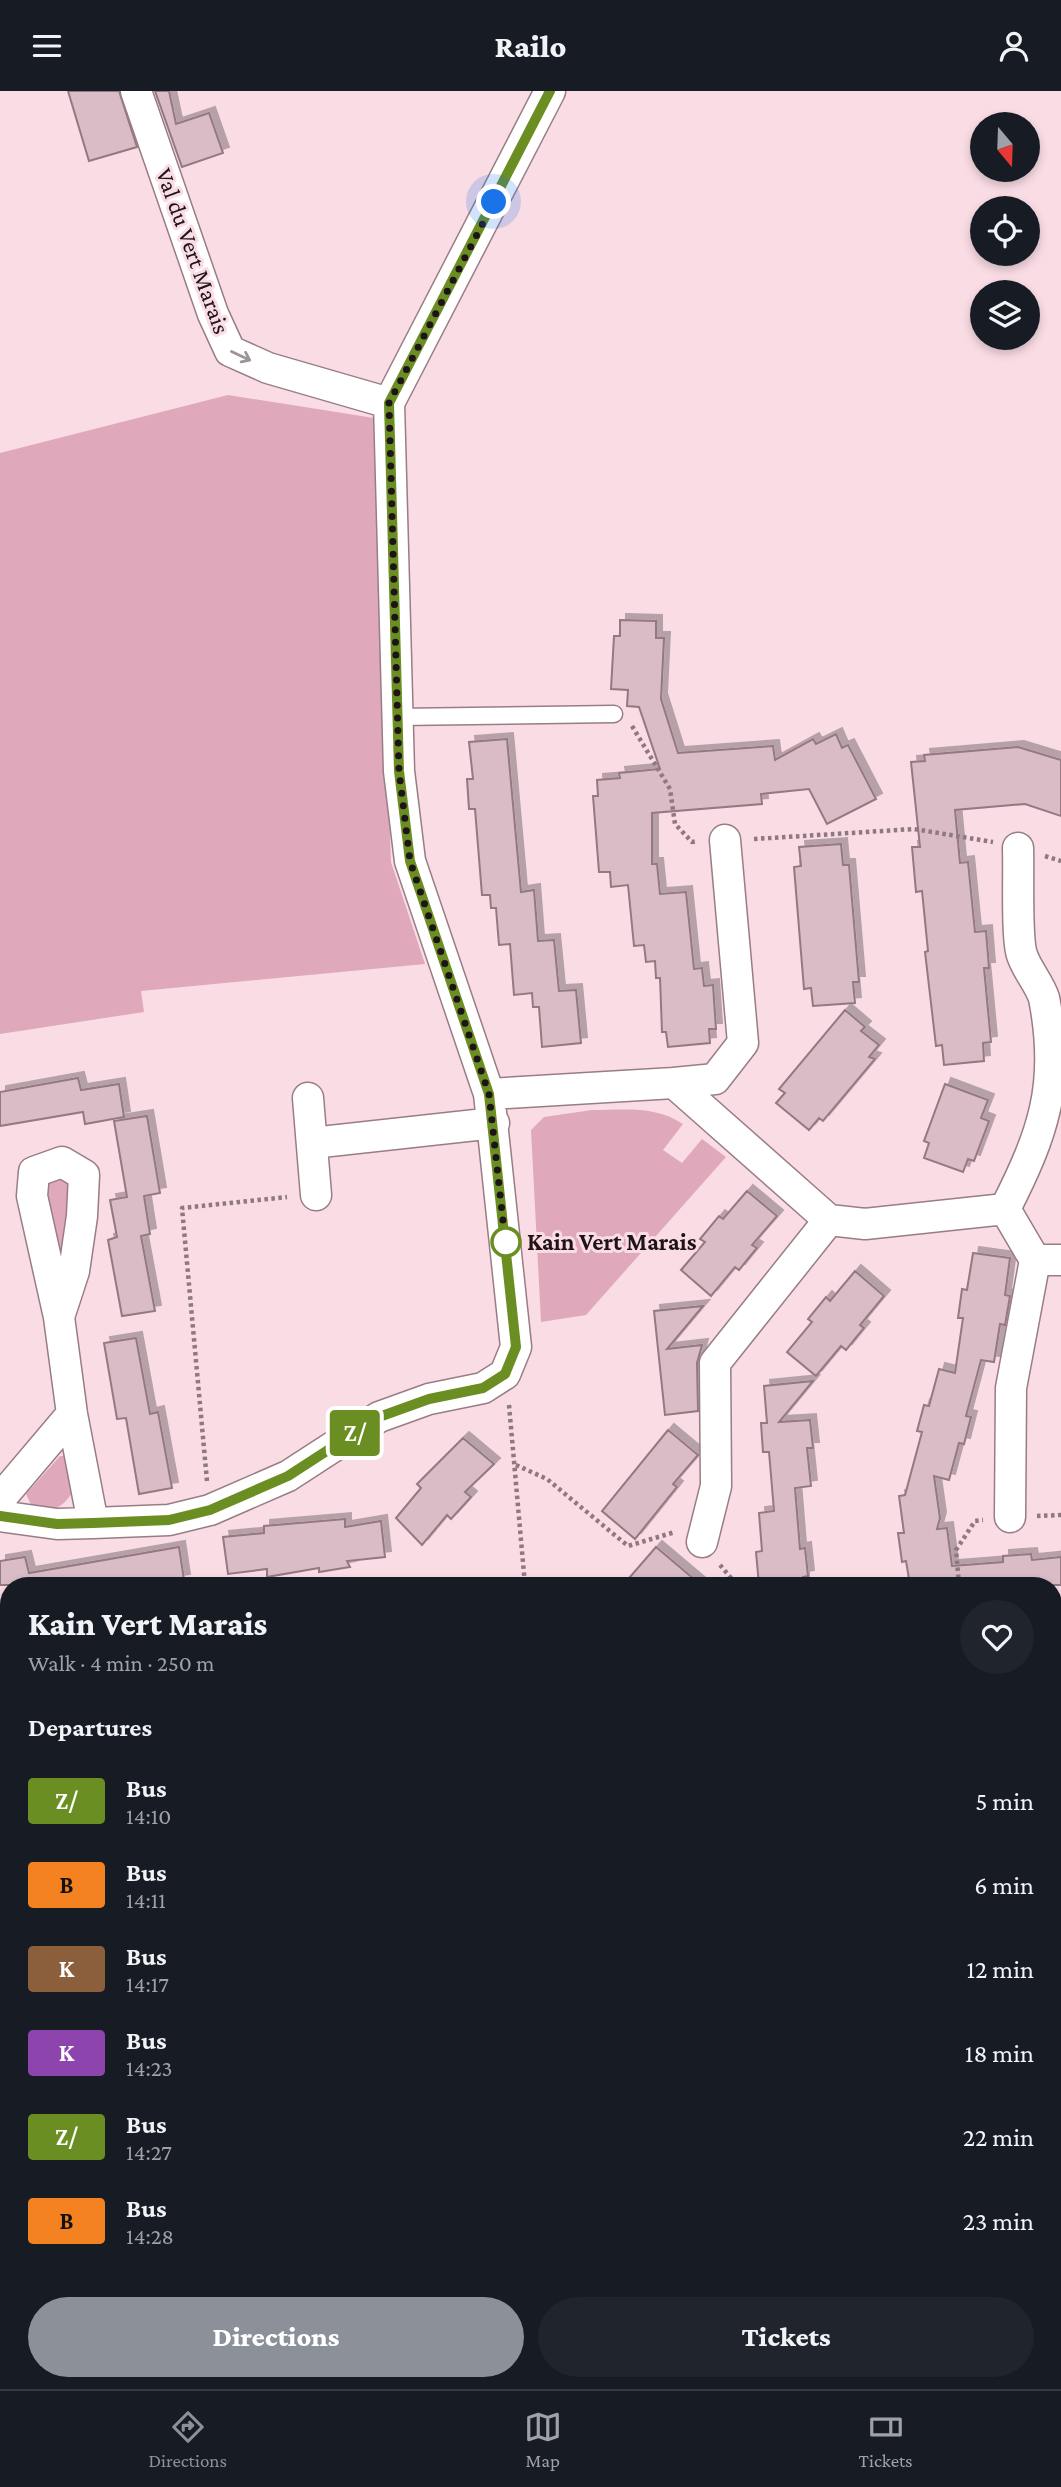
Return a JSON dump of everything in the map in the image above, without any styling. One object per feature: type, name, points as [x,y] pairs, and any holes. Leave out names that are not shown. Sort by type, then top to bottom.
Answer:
[{"type":"street","name":"Val du Vert Marais","points":[[136,91],[213,314],[229,351],[268,369],[389,403]]},
{"type":"street","points":[[0,1516],[57,1524],[93,1523],[169,1520],[210,1510],[288,1476],[379,1417],[429,1399],[483,1388],[505,1374],[516,1347],[489,1094],[410,861],[399,771],[389,403],[550,91]]},
{"type":"street","points":[[489,1094],[715,1079],[743,1043],[724,840]]},
{"type":"street","points":[[1005,1209],[1047,1124],[1057,1080],[1056,1036],[1044,995],[1021,953],[1018,848]]},
{"type":"street","points":[[674,1083],[829,1220],[865,1224],[1005,1209]]},
{"type":"street","points":[[308,1098],[316,1195]]},
{"type":"street","points":[[312,1143],[494,1123]]},
{"type":"street","points":[[1005,1209],[1048,1260],[1011,1388],[1010,1517]]},
{"type":"street","points":[[702,1542],[716,1486],[715,1363],[829,1220]]},
{"type":"street","points":[[60,1317],[72,1414],[93,1523]]},
{"type":"street","points":[[0,1499],[72,1414]]},
{"type":"lane","points":[[398,717],[614,714]]},
{"type":"path","points":[[614,714],[624,714],[670,789],[675,824],[691,842],[914,829],[1018,848],[1061,861]]},
{"type":"path","points":[[210,1510],[182,1208],[316,1195]]},
{"type":"path","points":[[505,1374],[525,1577]]},
{"type":"path","points":[[516,1465],[547,1479],[628,1546],[673,1531],[702,1542],[730,1577]]},
{"type":"shaded area","points":[[228,395],[374,418],[391,862],[425,964],[141,991],[144,1012],[0,1034],[0,453]]},
{"type":"shaded area","points":[[592,1110],[650,1111],[683,1124],[663,1150],[682,1163],[702,1139],[726,1157],[586,1315],[541,1322],[531,1130],[544,1117]]},
{"type":"shaded area","points":[[61,1177],[71,1182],[62,1264],[44,1190],[50,1179]]},
{"type":"shaded area","points":[[60,1456],[65,1456],[75,1489],[58,1507],[48,1511],[34,1511],[26,1494]]},
{"type":"building","points":[[68,91],[119,91],[137,147],[89,161]]},
{"type":"building","points":[[155,91],[169,91],[176,124],[209,113],[223,153],[182,167]]},
{"type":"building","points":[[620,620],[656,621],[656,638],[664,638],[661,699],[678,753],[773,746],[775,760],[813,739],[816,744],[836,734],[842,748],[848,745],[876,799],[827,824],[809,789],[761,794],[762,804],[652,813],[652,864],[657,864],[660,894],[686,892],[694,969],[702,968],[704,986],[713,985],[716,1029],[709,1029],[710,1043],[668,1047],[666,1032],[662,1032],[660,978],[656,978],[655,961],[646,962],[644,945],[634,946],[628,885],[611,887],[610,872],[599,872],[593,796],[598,796],[597,780],[620,778],[619,773],[660,769],[639,707],[627,706],[628,690],[611,689],[614,636],[620,636]]},
{"type":"building","points":[[507,739],[521,892],[534,890],[538,941],[554,940],[559,991],[576,990],[581,1043],[542,1047],[539,1007],[533,1007],[532,993],[514,995],[510,944],[499,945],[496,908],[491,908],[490,895],[482,895],[475,809],[469,809],[467,779],[473,779],[469,742]]},
{"type":"building","points":[[1018,747],[1061,760],[1061,816],[1025,804],[955,810],[960,863],[968,862],[975,932],[986,931],[989,968],[984,968],[991,1042],[983,1043],[984,1061],[944,1065],[942,1045],[936,1046],[925,952],[928,951],[922,891],[916,892],[912,847],[920,847],[911,762],[925,761],[924,755]]},
{"type":"building","points":[[841,844],[843,865],[849,865],[859,982],[853,982],[855,1003],[813,1006],[811,988],[804,989],[794,867],[801,866],[799,847]]},
{"type":"building","points":[[845,1010],[865,1027],[861,1031],[879,1045],[869,1057],[875,1059],[823,1121],[819,1118],[809,1130],[776,1103],[785,1093],[779,1089]]},
{"type":"building","points":[[78,1078],[81,1090],[119,1084],[124,1117],[85,1124],[83,1112],[0,1126],[0,1092]]},
{"type":"building","points":[[945,1084],[988,1100],[981,1118],[989,1121],[974,1161],[968,1159],[963,1172],[924,1158],[929,1143],[924,1141]]},
{"type":"building","points":[[147,1116],[160,1193],[144,1196],[150,1234],[141,1236],[155,1311],[122,1316],[108,1240],[117,1237],[110,1200],[127,1197],[114,1121]]},
{"type":"building","points":[[747,1191],[777,1216],[752,1245],[757,1248],[739,1270],[735,1267],[711,1296],[681,1270],[705,1242],[700,1239],[719,1216],[723,1219]]},
{"type":"building","points":[[973,1253],[1010,1258],[1005,1295],[1010,1296],[1005,1325],[1000,1324],[994,1362],[981,1360],[966,1416],[971,1417],[964,1444],[959,1443],[949,1480],[934,1476],[940,1518],[937,1529],[947,1528],[952,1566],[1003,1562],[1003,1556],[1031,1554],[1032,1560],[1061,1557],[1061,1577],[909,1577],[906,1561],[902,1562],[898,1533],[904,1533],[899,1496],[905,1495],[922,1432],[917,1431],[924,1405],[929,1406],[939,1369],[955,1373],[963,1318],[958,1318],[962,1289],[967,1290]]},
{"type":"building","points":[[855,1271],[884,1296],[860,1325],[864,1328],[846,1350],[841,1346],[816,1376],[787,1352],[812,1322],[808,1319],[826,1297],[830,1301]]},
{"type":"building","points":[[703,1306],[667,1349],[702,1345],[697,1363],[698,1411],[665,1415],[654,1311]]},
{"type":"building","points":[[136,1338],[150,1414],[158,1412],[172,1488],[139,1494],[126,1418],[117,1419],[104,1343]]},
{"type":"building","points":[[813,1381],[779,1422],[810,1420],[813,1448],[807,1448],[811,1486],[795,1488],[800,1549],[805,1548],[808,1576],[758,1577],[756,1552],[762,1551],[759,1513],[774,1511],[769,1452],[763,1452],[761,1423],[767,1423],[764,1386]]},
{"type":"building","points":[[668,1430],[698,1455],[673,1484],[677,1487],[635,1539],[602,1511]]},
{"type":"building","points":[[463,1438],[494,1464],[465,1492],[471,1497],[451,1519],[447,1515],[422,1545],[396,1518],[421,1488],[417,1484]]},
{"type":"building","points":[[345,1519],[345,1527],[381,1521],[385,1557],[347,1561],[350,1567],[319,1572],[319,1568],[267,1577],[267,1569],[228,1574],[223,1537],[264,1533],[264,1526]]},
{"type":"building","points":[[179,1547],[184,1577],[0,1577],[0,1561],[25,1557],[29,1573]]},
{"type":"building","points":[[656,1547],[692,1577],[630,1577]]},
{"type":"bus line","name":"Z/","points":[[0,1516],[57,1524],[93,1523],[169,1520],[210,1510],[288,1476],[379,1417],[429,1399],[483,1388],[505,1374],[516,1347],[489,1094],[410,861],[399,771],[389,403],[543,110],[550,91]]},
{"type":"place","name":"Kain Vert Marais","points":[[506,1242]]},
{"type":"route","points":[[494,202],[389,403],[399,771],[410,861],[489,1094],[506,1248],[506,1242]]}]
